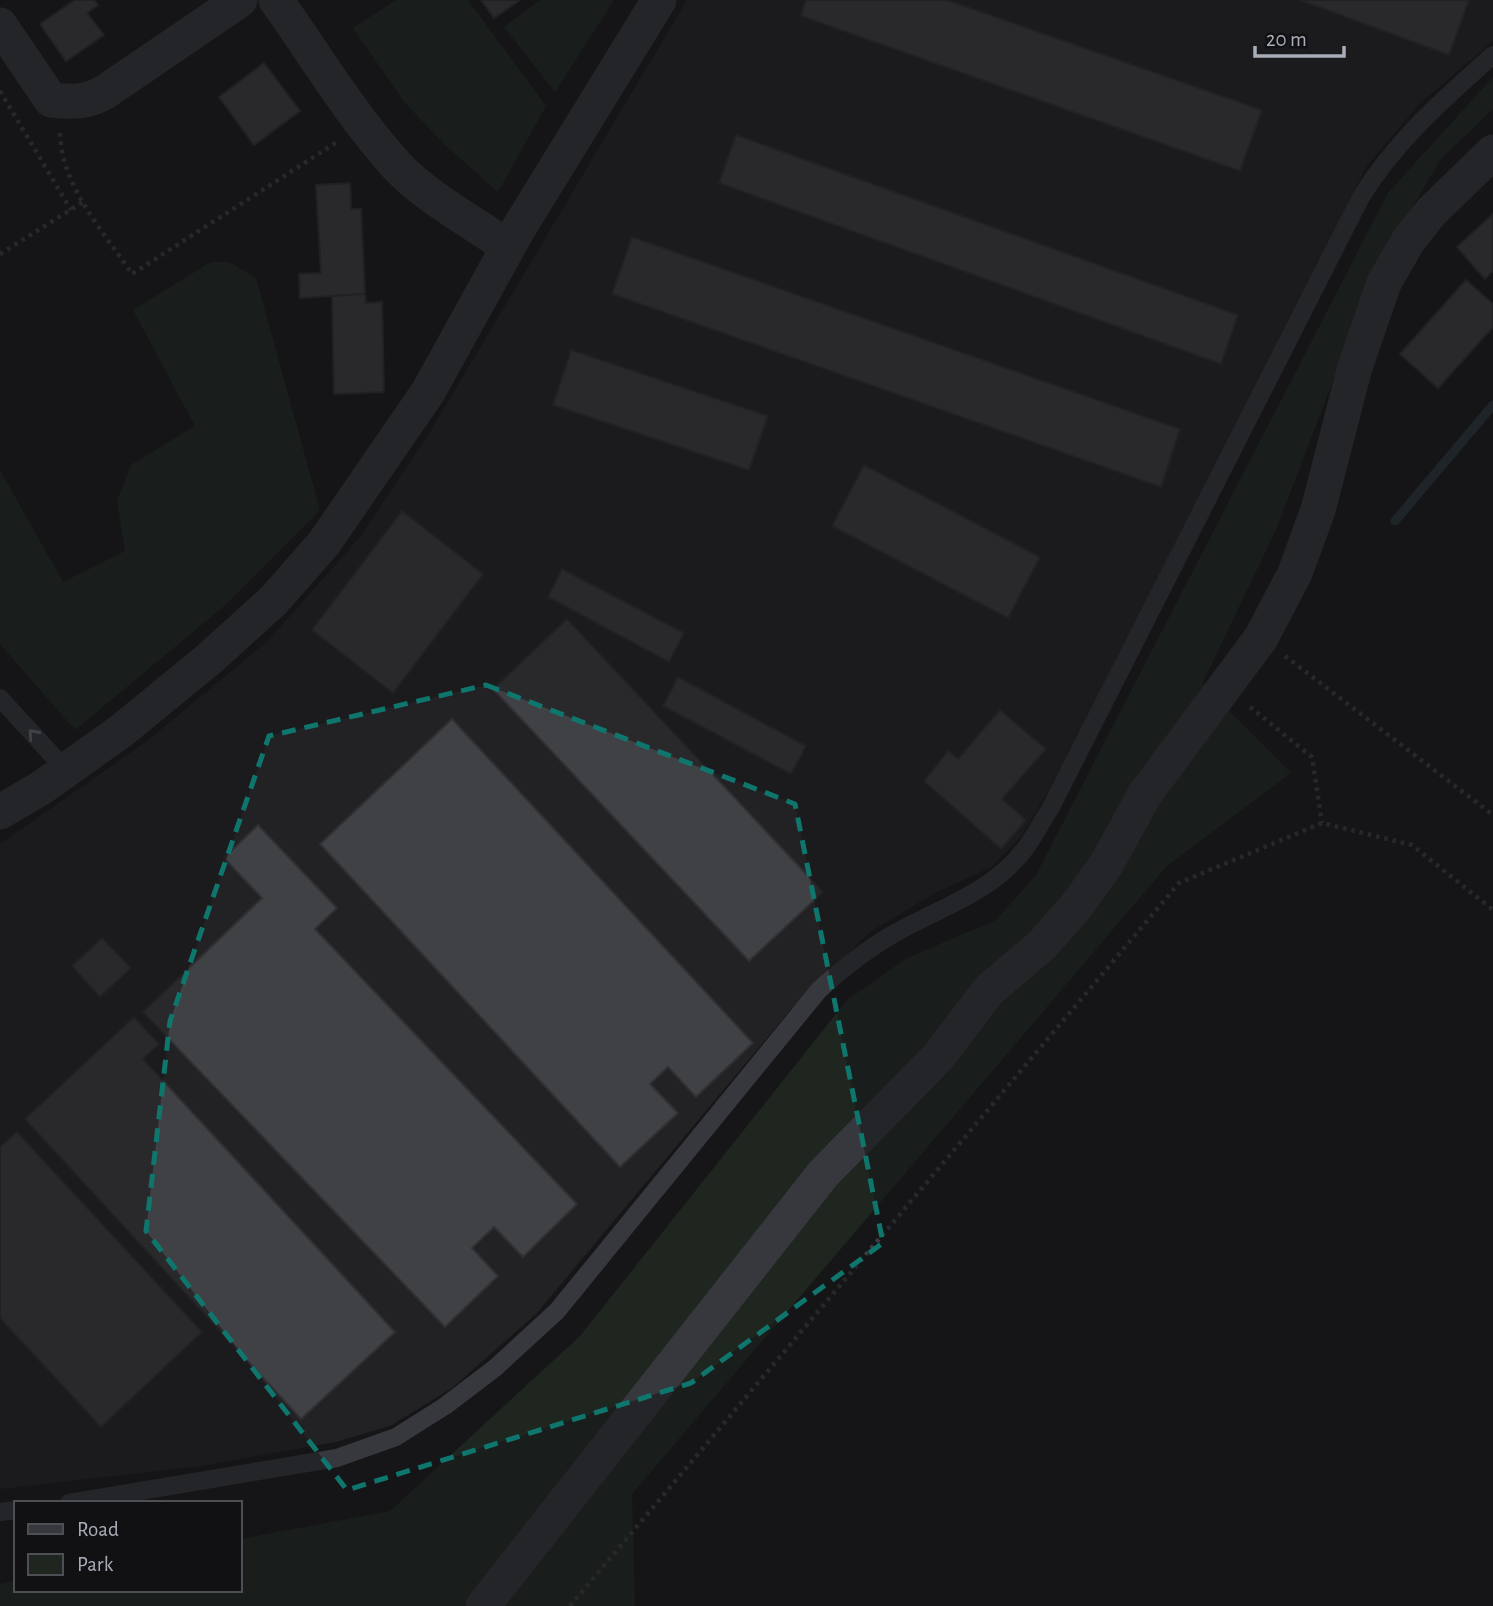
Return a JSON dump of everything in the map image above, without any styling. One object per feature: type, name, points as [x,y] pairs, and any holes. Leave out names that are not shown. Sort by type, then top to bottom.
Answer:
[{"type":"street","points":[[0,25],[51,100],[90,101],[240,0]]},
{"type":"street","points":[[276,0],[364,125],[397,165],[421,188],[508,247]]},
{"type":"street","points":[[0,812],[121,731],[209,659],[274,600],[324,543],[428,392],[508,247],[659,0]]},
{"type":"street","points":[[483,1606],[823,1174],[938,1056],[989,990],[1044,944],[1078,904],[1107,863],[1145,793],[1261,638],[1295,573],[1318,510],[1356,368],[1384,284],[1408,241],[1431,212],[1493,152]]},
{"type":"lane","points":[[81,1501],[337,1458],[396,1437],[445,1406],[495,1368],[557,1311],[819,990],[853,960],[898,932],[957,904],[990,881],[1023,852],[1050,809],[1380,166],[1410,130],[1493,55]]},
{"type":"lane","points":[[0,698],[66,770]]},
{"type":"path","points":[[0,91],[71,210]]},
{"type":"path","points":[[59,101],[61,154],[83,202],[132,274],[364,125]]},
{"type":"path","points":[[0,254],[83,202]]},
{"type":"path","points":[[1261,638],[1493,815]]},
{"type":"path","points":[[1225,687],[1312,757],[1322,823]]},
{"type":"path","points":[[570,1606],[1179,883],[1322,823],[1412,845],[1493,910]]},
{"type":"highlighted area","points":[[486,685],[795,804],[883,1243],[691,1383],[347,1490],[146,1231],[170,1021],[269,736]]},
{"type":"shaded area","points":[[687,0],[1493,0],[1493,41],[1420,103],[1366,167],[1069,755],[1021,837],[991,867],[935,893],[870,932],[792,1008],[536,1314],[452,1388],[390,1426],[336,1442],[201,1466],[0,1489],[0,844],[146,742],[269,640],[360,537],[430,432]]},
{"type":"green space","points":[[396,0],[468,0],[546,106],[498,192],[446,146],[405,103],[353,28]]},
{"type":"green space","points":[[540,0],[614,0],[555,92],[504,27]]},
{"type":"green space","points":[[1493,77],[1493,109],[1441,159],[1376,268],[1276,530],[1202,684],[1291,773],[1167,866],[632,1494],[635,1606],[0,1606],[0,1584],[14,1581],[14,1592],[242,1592],[242,1539],[390,1511],[580,1336],[847,1000],[907,958],[996,920],[1036,875],[1388,193]]},
{"type":"green space","points":[[211,262],[229,262],[256,278],[320,510],[223,607],[75,730],[0,644],[0,470],[63,582],[125,551],[117,501],[131,465],[195,426],[133,310]]},
{"type":"building","points":[[75,0],[94,0],[98,5],[87,13],[104,35],[66,61],[40,24]]},
{"type":"building","points":[[481,0],[520,0],[494,18]]},
{"type":"building","points":[[806,0],[947,0],[1262,110],[1240,171],[801,16]]},
{"type":"building","points":[[1300,0],[1469,0],[1449,55]]},
{"type":"building","points":[[264,63],[300,111],[254,145],[219,97]]},
{"type":"building","points":[[736,135],[1238,315],[1221,364],[719,183]]},
{"type":"building","points":[[350,183],[351,209],[361,209],[365,294],[300,298],[299,274],[321,273],[316,185]]},
{"type":"building","points":[[1493,214],[1493,271],[1485,279],[1457,247]]},
{"type":"building","points":[[632,237],[1180,429],[1161,487],[612,294]]},
{"type":"building","points":[[1466,280],[1493,304],[1493,327],[1438,388],[1400,354]]},
{"type":"building","points":[[365,294],[366,303],[382,302],[384,392],[334,394],[332,296]]},
{"type":"building","points":[[571,350],[768,416],[749,470],[553,405]]},
{"type":"building","points":[[864,465],[1040,557],[1008,618],[832,526]]},
{"type":"building","points":[[402,511],[483,574],[393,693],[312,630]]},
{"type":"building","points":[[562,569],[684,633],[669,662],[548,597]]},
{"type":"building","points":[[567,619],[823,892],[749,961],[493,689]]},
{"type":"building","points":[[678,677],[806,746],[791,774],[663,706]]},
{"type":"building","points":[[1000,710],[1046,749],[1002,799],[1026,820],[1001,849],[924,781],[948,751],[958,759]]},
{"type":"building","points":[[452,719],[753,1043],[696,1097],[668,1067],[650,1084],[678,1113],[620,1167],[320,844]]},
{"type":"building","points":[[258,825],[337,908],[315,929],[577,1204],[523,1257],[494,1227],[472,1248],[498,1276],[445,1327],[143,1012],[262,898],[224,858]]},
{"type":"building","points":[[102,938],[131,968],[100,997],[72,966]]},
{"type":"building","points":[[134,1017],[159,1044],[143,1059],[395,1332],[301,1419],[25,1119]]},
{"type":"building","points":[[17,1132],[202,1332],[101,1427],[0,1318],[0,1147]]},
{"type":"waterway","points":[[1395,521],[1493,405]]}]
